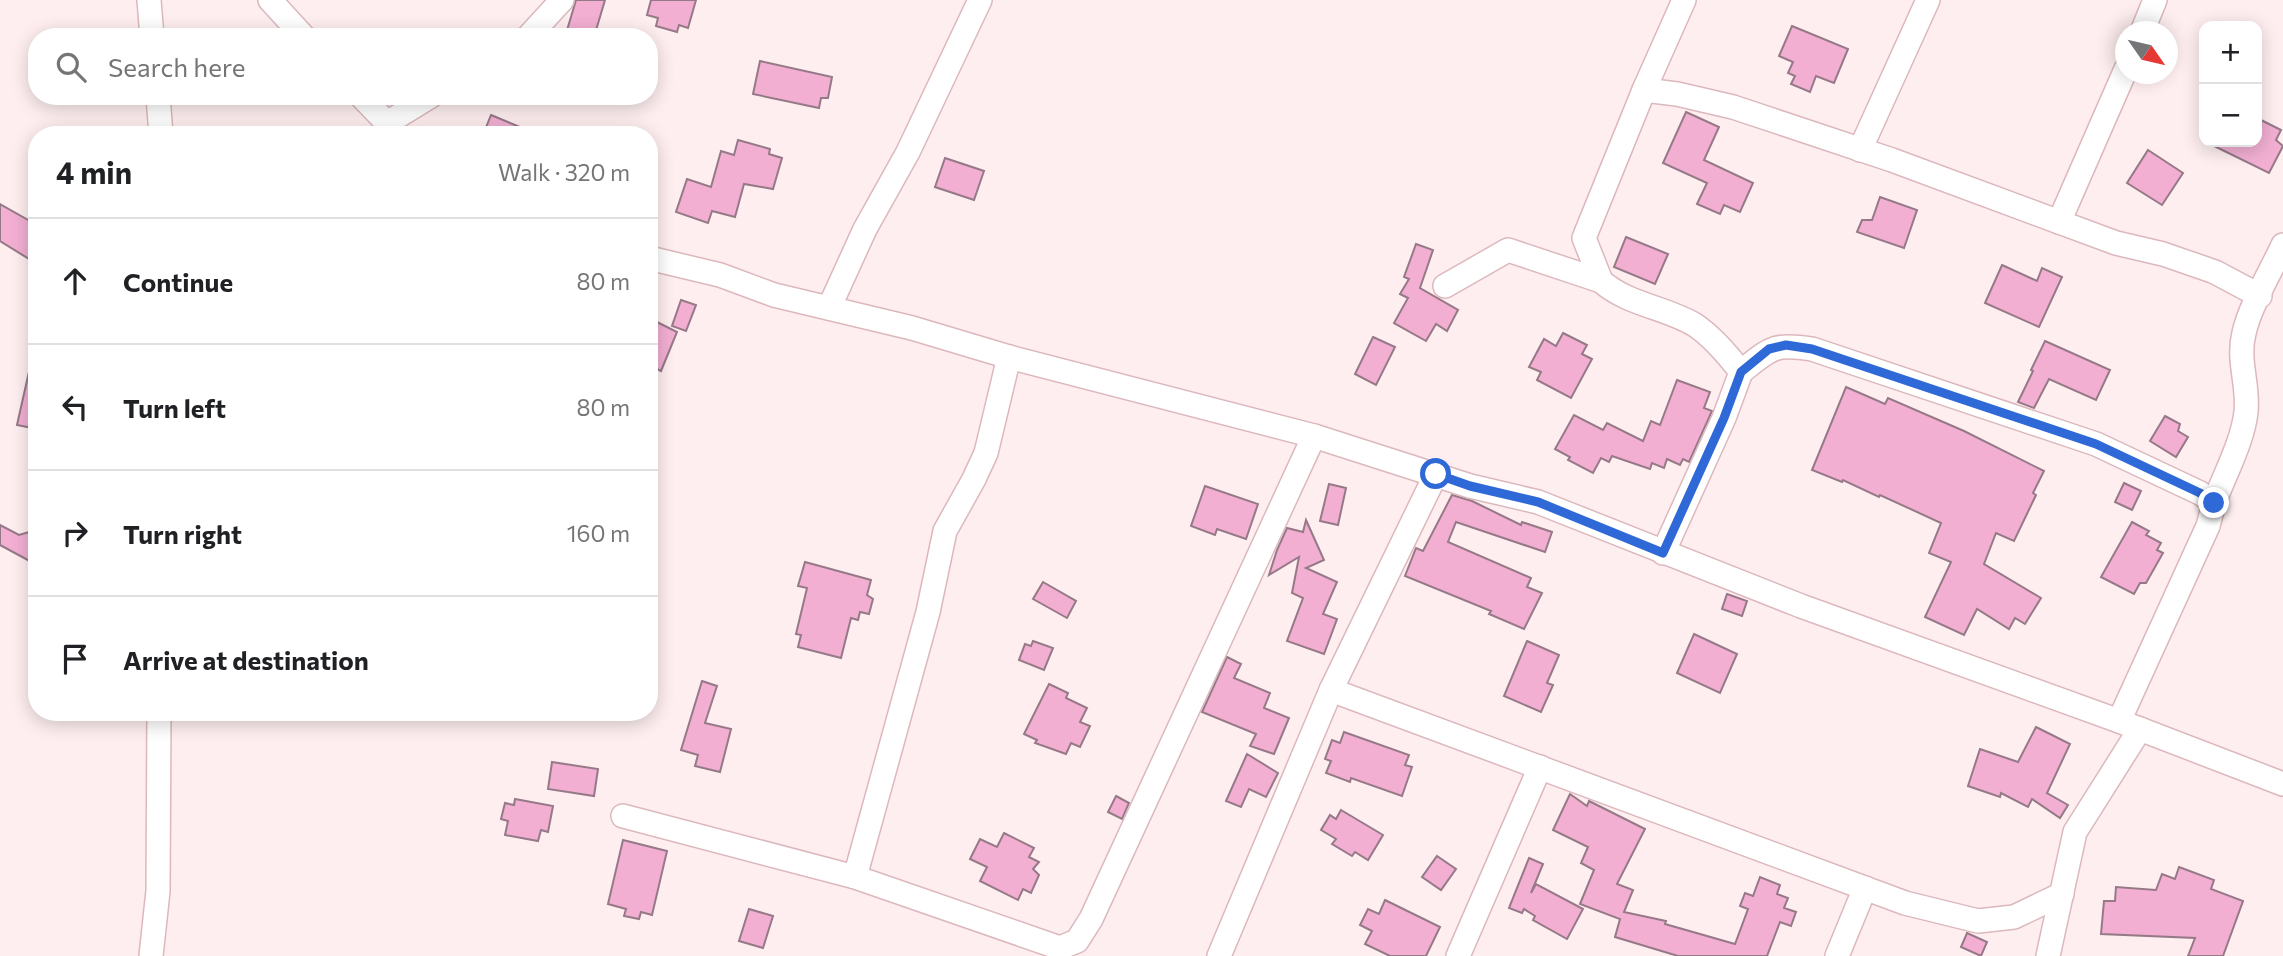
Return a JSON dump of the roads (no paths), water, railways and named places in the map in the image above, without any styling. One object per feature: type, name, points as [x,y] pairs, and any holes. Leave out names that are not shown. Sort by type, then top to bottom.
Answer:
[{"type":"street","points":[[149,0],[151,28]]},
{"type":"street","points":[[270,0],[296,28]]},
{"type":"street","points":[[536,28],[562,0]]},
{"type":"street","points":[[830,308],[865,229],[908,152],[980,0]]},
{"type":"street","points":[[1601,281],[1584,238],[1684,0]]},
{"type":"street","points":[[1860,150],[1928,0]]},
{"type":"street","points":[[2146,21],[2155,0]]},
{"type":"street","points":[[2059,222],[2119,84]]},
{"type":"street","points":[[1644,90],[1677,93],[1733,107],[2116,243],[2163,254],[2204,268],[2260,296]]},
{"type":"street","points":[[159,105],[160,126]]},
{"type":"street","points":[[369,105],[387,126]]},
{"type":"street","points":[[394,126],[420,105]]},
{"type":"street","points":[[2048,956],[2075,832],[2129,725],[2208,526],[2246,414],[2246,392],[2241,369],[2244,330],[2283,245]]},
{"type":"street","points":[[1445,286],[1507,250],[1601,281],[1614,293],[1694,325],[1721,347],[1741,372]]},
{"type":"street","points":[[658,260],[720,275],[774,295],[912,328],[1009,357],[1314,436],[1470,486],[1538,502],[1801,606],[2129,725],[2283,785]]},
{"type":"street","points":[[1663,553],[1724,418],[1741,372],[1769,349],[1786,345],[1812,349],[2096,444],[2200,493],[2214,503]]},
{"type":"street","points":[[855,877],[928,612],[945,531],[986,453],[1009,357]]},
{"type":"street","points":[[623,816],[855,877],[1060,948],[1077,941],[1091,919],[1314,436]]},
{"type":"street","points":[[1219,956],[1331,690],[1436,474]]},
{"type":"street","points":[[1331,690],[1905,902],[1978,920],[2014,917],[2062,894]]},
{"type":"street","points":[[151,956],[158,891],[159,721]]},
{"type":"street","points":[[1462,955],[1539,767]]},
{"type":"street","points":[[1837,956],[1866,888]]}]
